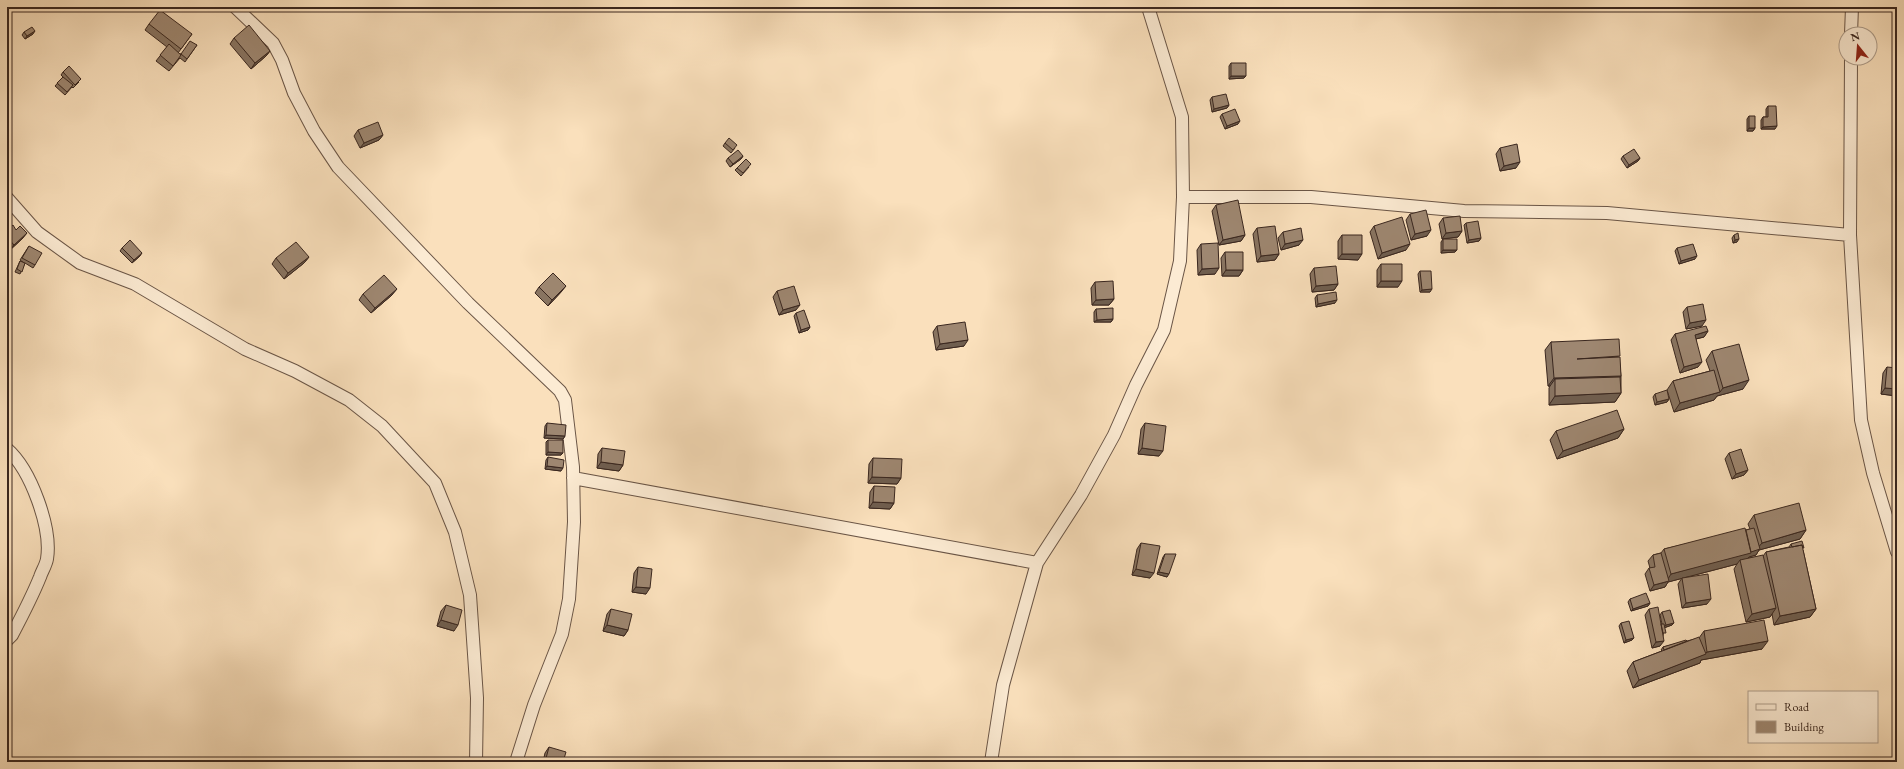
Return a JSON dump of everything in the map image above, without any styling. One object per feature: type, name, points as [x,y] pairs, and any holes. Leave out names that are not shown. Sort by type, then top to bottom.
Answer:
[{"type":"street","points":[[235,7],[273,43],[282,60],[294,93],[314,131],[338,167],[468,303],[560,391],[565,400],[573,478],[574,522],[569,599],[562,634],[534,705],[516,762]]},
{"type":"street","points":[[991,762],[1004,685],[1037,563],[1082,495],[1114,435],[1136,385],[1164,330],[1180,261],[1183,197],[1182,117],[1148,7]]},
{"type":"street","points":[[1851,26],[1852,7]]},
{"type":"street","points":[[1851,66],[1850,235],[1861,420],[1873,473],[1897,552]]},
{"type":"street","points":[[1183,197],[1312,197],[1464,211],[1607,213],[1850,235]]},
{"type":"street","points":[[7,198],[36,232],[80,263],[136,284],[245,349],[295,371],[349,400],[382,426],[434,483],[455,532],[470,595],[477,698],[476,762]]},
{"type":"street","points":[[7,449],[17,458],[27,476],[41,510],[47,538],[47,560],[12,635],[7,640]]},
{"type":"street","points":[[573,478],[1037,563]]},
{"type":"building","points":[[160,10],[192,34],[181,49],[149,24]]},
{"type":"building","points":[[249,25],[270,51],[255,63],[234,38]]},
{"type":"building","points":[[32,27],[35,31],[27,36],[24,32]]},
{"type":"building","points":[[190,41],[197,45],[187,59],[181,54]]},
{"type":"building","points":[[169,44],[181,55],[173,66],[160,55]]},
{"type":"building","points":[[1231,63],[1246,63],[1246,76],[1231,76]]},
{"type":"building","points":[[69,66],[81,79],[75,85],[63,72]]},
{"type":"building","points":[[63,77],[73,85],[67,92],[57,83]]},
{"type":"building","points":[[1226,94],[1229,105],[1214,109],[1212,97]]},
{"type":"building","points":[[1768,106],[1776,106],[1777,126],[1763,127],[1763,117],[1768,117]]},
{"type":"building","points":[[1235,109],[1240,121],[1227,126],[1222,114]]},
{"type":"building","points":[[1749,116],[1755,116],[1755,128],[1749,128]]},
{"type":"building","points":[[378,122],[383,135],[364,143],[358,130]]},
{"type":"building","points":[[729,138],[737,145],[733,150],[725,143]]},
{"type":"building","points":[[1517,144],[1520,162],[1504,166],[1500,148]]},
{"type":"building","points":[[1634,149],[1640,158],[1629,165],[1623,156]]},
{"type":"building","points":[[738,150],[743,156],[733,164],[728,158]]},
{"type":"building","points":[[746,159],[751,164],[743,173],[737,168]]},
{"type":"building","points":[[1238,200],[1245,235],[1223,240],[1216,205]]},
{"type":"building","points":[[1426,210],[1431,230],[1415,234],[1410,214]]},
{"type":"building","points":[[1460,216],[1462,231],[1446,233],[1443,218]]},
{"type":"building","points":[[1402,217],[1410,244],[1382,253],[1374,226]]},
{"type":"building","points":[[1478,221],[1481,238],[1469,240],[1466,223]]},
{"type":"building","points":[[13,225],[16,230],[20,226],[27,233],[14,245],[7,237],[7,230]]},
{"type":"building","points":[[1275,226],[1279,254],[1261,256],[1257,228]]},
{"type":"building","points":[[1301,228],[1303,240],[1285,244],[1283,232]]},
{"type":"building","points":[[1738,233],[1739,239],[1735,240],[1734,235]]},
{"type":"building","points":[[1342,235],[1362,235],[1362,254],[1342,254]]},
{"type":"building","points":[[1443,239],[1457,239],[1457,250],[1443,250]]},
{"type":"building","points":[[130,240],[142,253],[134,260],[122,248]]},
{"type":"building","points":[[296,242],[309,257],[288,273],[276,258]]},
{"type":"building","points":[[1218,243],[1219,268],[1202,269],[1201,244]]},
{"type":"building","points":[[1693,244],[1697,256],[1681,261],[1677,248]]},
{"type":"building","points":[[29,246],[42,253],[35,265],[22,258]]},
{"type":"building","points":[[1225,252],[1243,252],[1243,270],[1226,270]]},
{"type":"building","points":[[20,261],[25,263],[22,272],[17,269]]},
{"type":"building","points":[[1381,264],[1402,264],[1402,281],[1381,281]]},
{"type":"building","points":[[1336,266],[1338,284],[1316,286],[1314,268]]},
{"type":"building","points":[[1420,271],[1431,271],[1432,289],[1422,290]]},
{"type":"building","points":[[553,273],[566,286],[552,300],[539,287]]},
{"type":"building","points":[[384,275],[397,289],[375,308],[363,294]]},
{"type":"building","points":[[1113,281],[1114,299],[1096,300],[1095,282]]},
{"type":"building","points":[[794,286],[800,305],[783,310],[777,291]]},
{"type":"building","points":[[1336,292],[1337,300],[1318,304],[1317,295]]},
{"type":"building","points":[[1703,304],[1706,320],[1690,323],[1687,307]]},
{"type":"building","points":[[1113,308],[1113,319],[1097,320],[1096,309]]},
{"type":"building","points":[[804,310],[810,327],[801,330],[796,313]]},
{"type":"building","points":[[965,322],[968,340],[940,344],[937,326]]},
{"type":"building","points":[[1706,326],[1708,331],[1695,335],[1702,362],[1684,367],[1675,334]]},
{"type":"building","points":[[1619,339],[1620,356],[1577,359],[1620,357],[1621,376],[1554,378],[1551,342]]},
{"type":"building","points":[[1739,344],[1749,380],[1723,388],[1712,351]]},
{"type":"building","points":[[1887,367],[1897,368],[1897,389],[1885,388]]},
{"type":"building","points":[[1714,370],[1720,392],[1680,403],[1673,381]]},
{"type":"building","points":[[1620,377],[1621,393],[1555,396],[1555,379]]},
{"type":"building","points":[[1667,390],[1669,399],[1657,402],[1655,394]]},
{"type":"building","points":[[1617,410],[1624,429],[1563,451],[1556,431]]},
{"type":"building","points":[[547,423],[566,425],[565,436],[546,435]]},
{"type":"building","points":[[1145,423],[1166,426],[1163,451],[1142,448]]},
{"type":"building","points":[[548,440],[563,440],[563,453],[548,452]]},
{"type":"building","points":[[602,448],[625,451],[623,465],[601,462]]},
{"type":"building","points":[[1741,449],[1748,470],[1736,474],[1729,453]]},
{"type":"building","points":[[548,457],[564,460],[563,468],[547,466]]},
{"type":"building","points":[[873,458],[902,459],[901,478],[872,477]]},
{"type":"building","points":[[874,486],[895,487],[894,503],[873,502]]},
{"type":"building","points":[[1799,503],[1806,530],[1762,543],[1754,515]]},
{"type":"building","points":[[1745,528],[1751,553],[1671,574],[1664,549]]},
{"type":"building","points":[[1754,528],[1760,549],[1751,552],[1746,530]]},
{"type":"building","points":[[1802,541],[1804,548],[1802,545],[1792,547],[1791,544]]},
{"type":"building","points":[[1141,543],[1160,546],[1154,573],[1136,569]]},
{"type":"building","points":[[1802,545],[1816,609],[1780,616],[1766,552]]},
{"type":"building","points":[[1661,553],[1669,581],[1654,585],[1649,568],[1655,567],[1653,555]]},
{"type":"building","points":[[1165,554],[1176,554],[1169,574],[1159,572]]},
{"type":"building","points":[[1763,555],[1776,608],[1752,614],[1740,560]]},
{"type":"building","points":[[638,567],[652,569],[650,588],[636,587]]},
{"type":"building","points":[[1708,574],[1711,599],[1686,603],[1682,578]]},
{"type":"building","points":[[1646,593],[1650,603],[1633,609],[1630,599]]},
{"type":"building","points":[[446,605],[462,610],[458,625],[441,620]]},
{"type":"building","points":[[1658,607],[1664,641],[1656,642],[1649,609]]},
{"type":"building","points":[[611,609],[632,614],[628,630],[607,625]]},
{"type":"building","points":[[1670,610],[1674,623],[1666,625],[1662,612]]},
{"type":"building","points":[[1764,620],[1768,641],[1707,652],[1704,631]]},
{"type":"building","points":[[1629,621],[1634,638],[1626,640],[1621,623]]},
{"type":"building","points":[[1661,624],[1664,624],[1666,633],[1663,633]]},
{"type":"building","points":[[1699,637],[1706,654],[1639,680],[1633,662]]},
{"type":"building","points":[[1686,640],[1687,641],[1664,650],[1663,647]]},
{"type":"building","points":[[549,747],[566,752],[563,762],[545,762]]},
{"type":"building","points":[[674,760],[685,760],[685,762],[674,762]]}]
